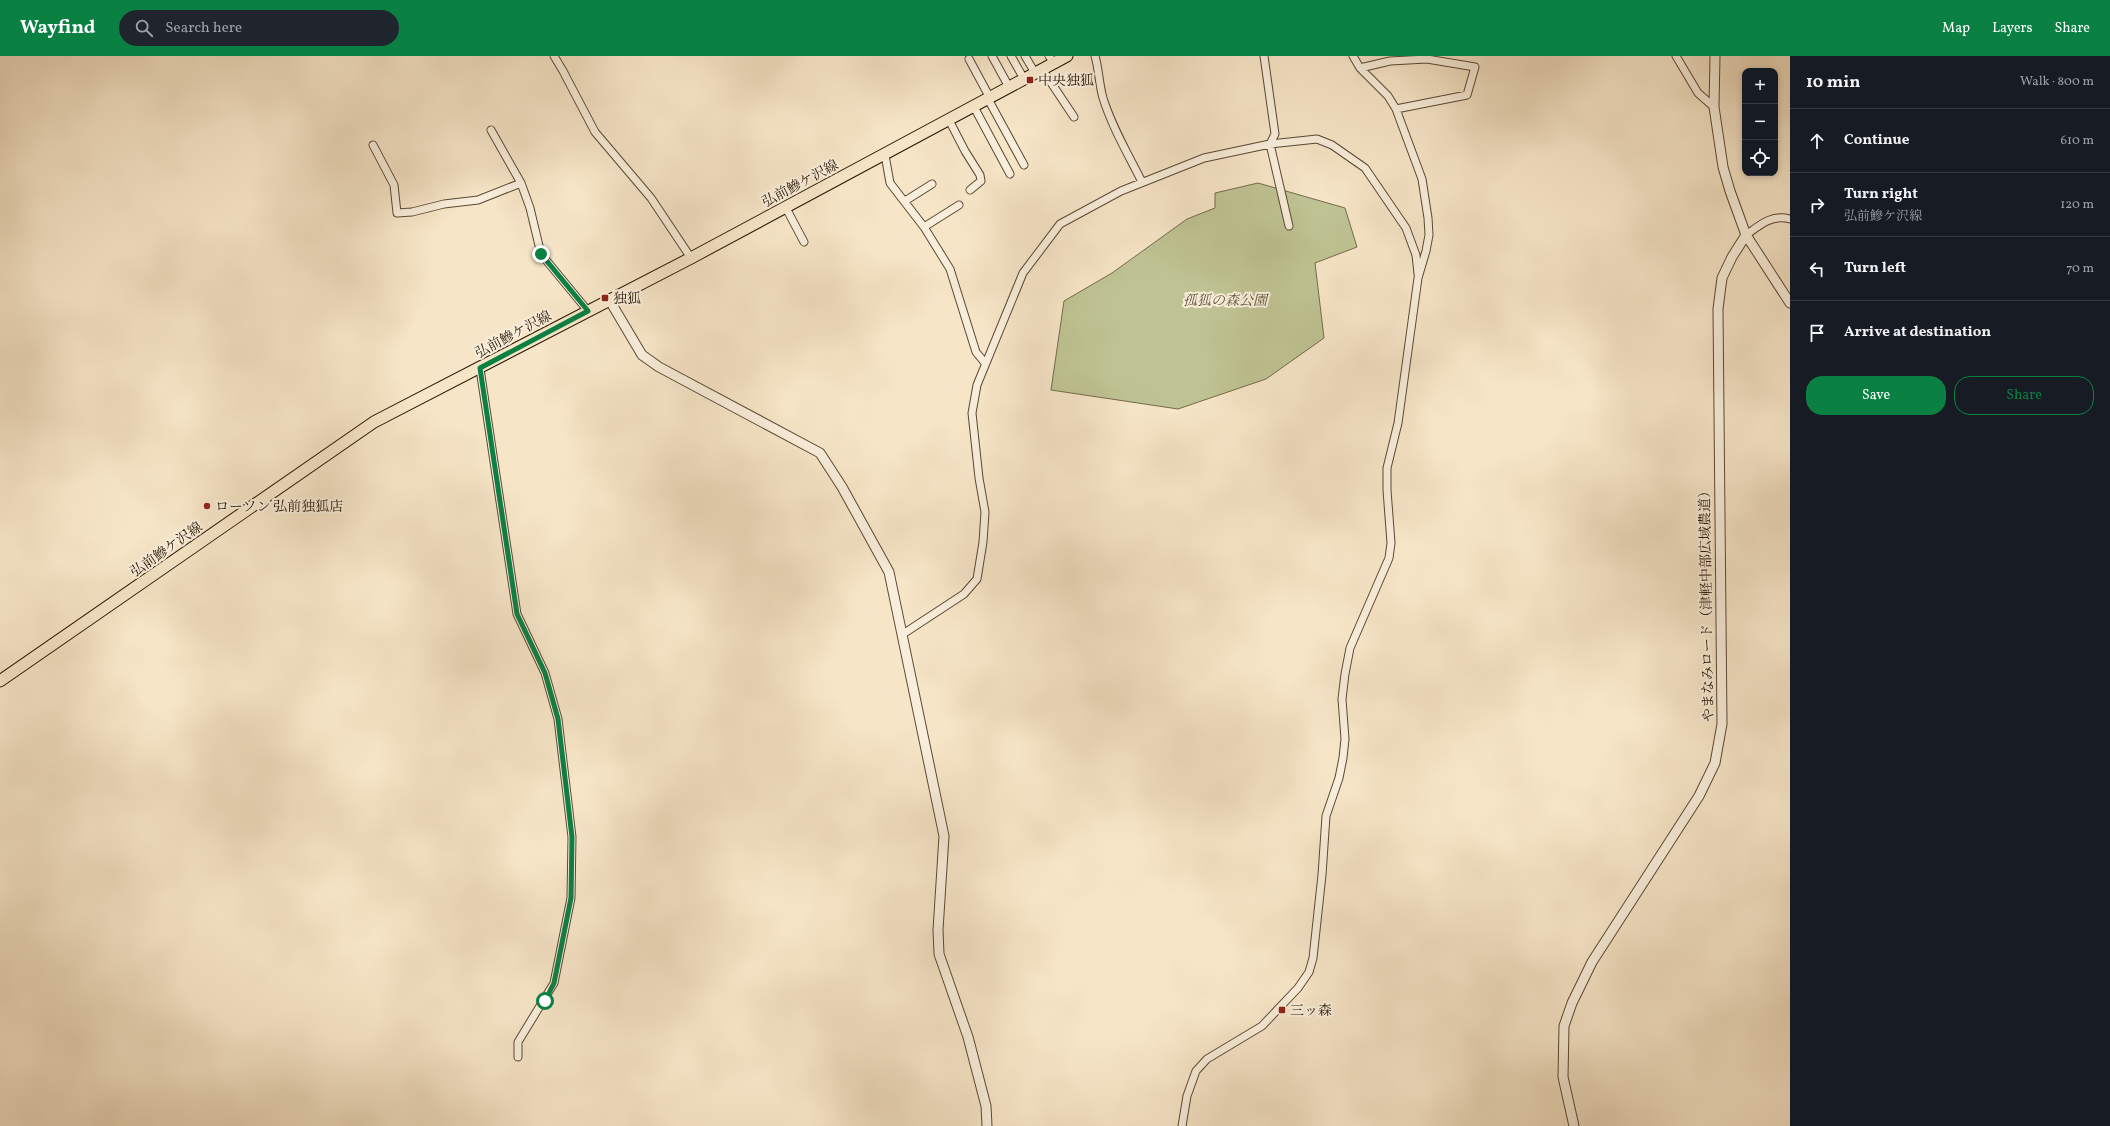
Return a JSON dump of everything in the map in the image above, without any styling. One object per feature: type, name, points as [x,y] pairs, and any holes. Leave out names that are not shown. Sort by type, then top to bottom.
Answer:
[{"type":"main road","name":"弘前鰺ケ沢線","points":[[0,681],[374,422],[610,301],[885,155],[1039,71],[1052,59],[1067,56]]},
{"type":"street","points":[[554,56],[595,132],[651,198],[691,258]]},
{"type":"street","points":[[992,56],[1009,87]]},
{"type":"street","points":[[1011,56],[1024,79]]},
{"type":"street","points":[[1025,56],[1039,71],[1074,118]]},
{"type":"street","points":[[1095,56],[1099,70],[1103,97],[1118,135],[1142,182]]},
{"type":"street","points":[[1264,56],[1275,134],[1270,144],[1289,226]]},
{"type":"street","points":[[1182,1126],[1187,1096],[1196,1071],[1207,1059],[1262,1026],[1298,988],[1309,972],[1313,958],[1322,876],[1326,816],[1339,778],[1343,758],[1345,739],[1342,699],[1350,648],[1389,558],[1391,543],[1387,468],[1398,423],[1418,278],[1427,246],[1428,218],[1422,179],[1396,109],[1388,96],[1360,68],[1353,56]]},
{"type":"street","points":[[1676,56],[1698,93],[1714,107]]},
{"type":"street","points":[[1715,56],[1714,107],[1723,167],[1746,235],[1790,303]]},
{"type":"street","points":[[969,59],[1024,165]]},
{"type":"street","points":[[1360,68],[1390,61],[1427,59],[1475,67],[1467,95],[1396,109]]},
{"type":"street","points":[[974,107],[1010,174]]},
{"type":"street","points":[[949,120],[965,151],[980,175],[981,181],[970,190]]},
{"type":"street","points":[[491,130],[521,183],[530,208],[541,254],[588,311]]},
{"type":"street","points":[[903,634],[964,594],[976,579],[983,542],[985,512],[979,478],[972,413],[976,384],[1023,273],[1060,224],[1089,207],[1142,182],[1173,172],[1204,158],[1270,144],[1317,139],[1332,145],[1364,168],[1406,228],[1416,255],[1418,278]]},
{"type":"street","points":[[373,145],[394,185],[397,213],[412,212],[444,204],[478,200],[521,183]]},
{"type":"street","points":[[885,155],[890,183],[924,227],[950,269],[976,352],[985,363]]},
{"type":"street","points":[[905,201],[932,184]]},
{"type":"street","points":[[924,227],[959,205]]},
{"type":"street","points":[[786,208],[804,242]]},
{"type":"street","points":[[1746,235],[1770,219],[1777,217],[1790,218]]},
{"type":"street","name":"やまなみロード（津軽中部広域農道）","points":[[1574,1126],[1564,1077],[1564,1026],[1572,1003],[1592,962],[1699,796],[1715,763],[1722,724],[1718,309],[1722,278],[1732,257],[1746,235]]},
{"type":"street","points":[[610,301],[642,355],[666,370],[820,453],[842,487],[889,572],[944,836],[938,930],[939,954],[968,1036],[984,1098],[986,1126]]},
{"type":"street","points":[[480,368],[517,614],[545,673],[558,719],[572,837],[571,898],[554,983],[518,1042],[518,1057]]},
{"type":"green space","name":"孤狐の森公園","points":[[1258,183],[1345,208],[1357,247],[1315,263],[1324,338],[1266,379],[1178,409],[1051,390],[1064,301],[1112,273],[1187,219],[1215,208],[1215,193]]},
{"type":"place","name":"中央独狐","points":[[1030,80]]},
{"type":"place","name":"独狐","points":[[605,298]]},
{"type":"place","name":"ローソン 弘前独狐店","points":[[207,506]]},
{"type":"place","name":"三ッ森","points":[[1282,1010]]},
{"type":"route","points":[[541,254],[588,311],[480,368],[499,500],[511,563],[517,614],[545,673],[558,719],[572,837],[571,898],[563,946],[554,983],[545,1001]]}]
